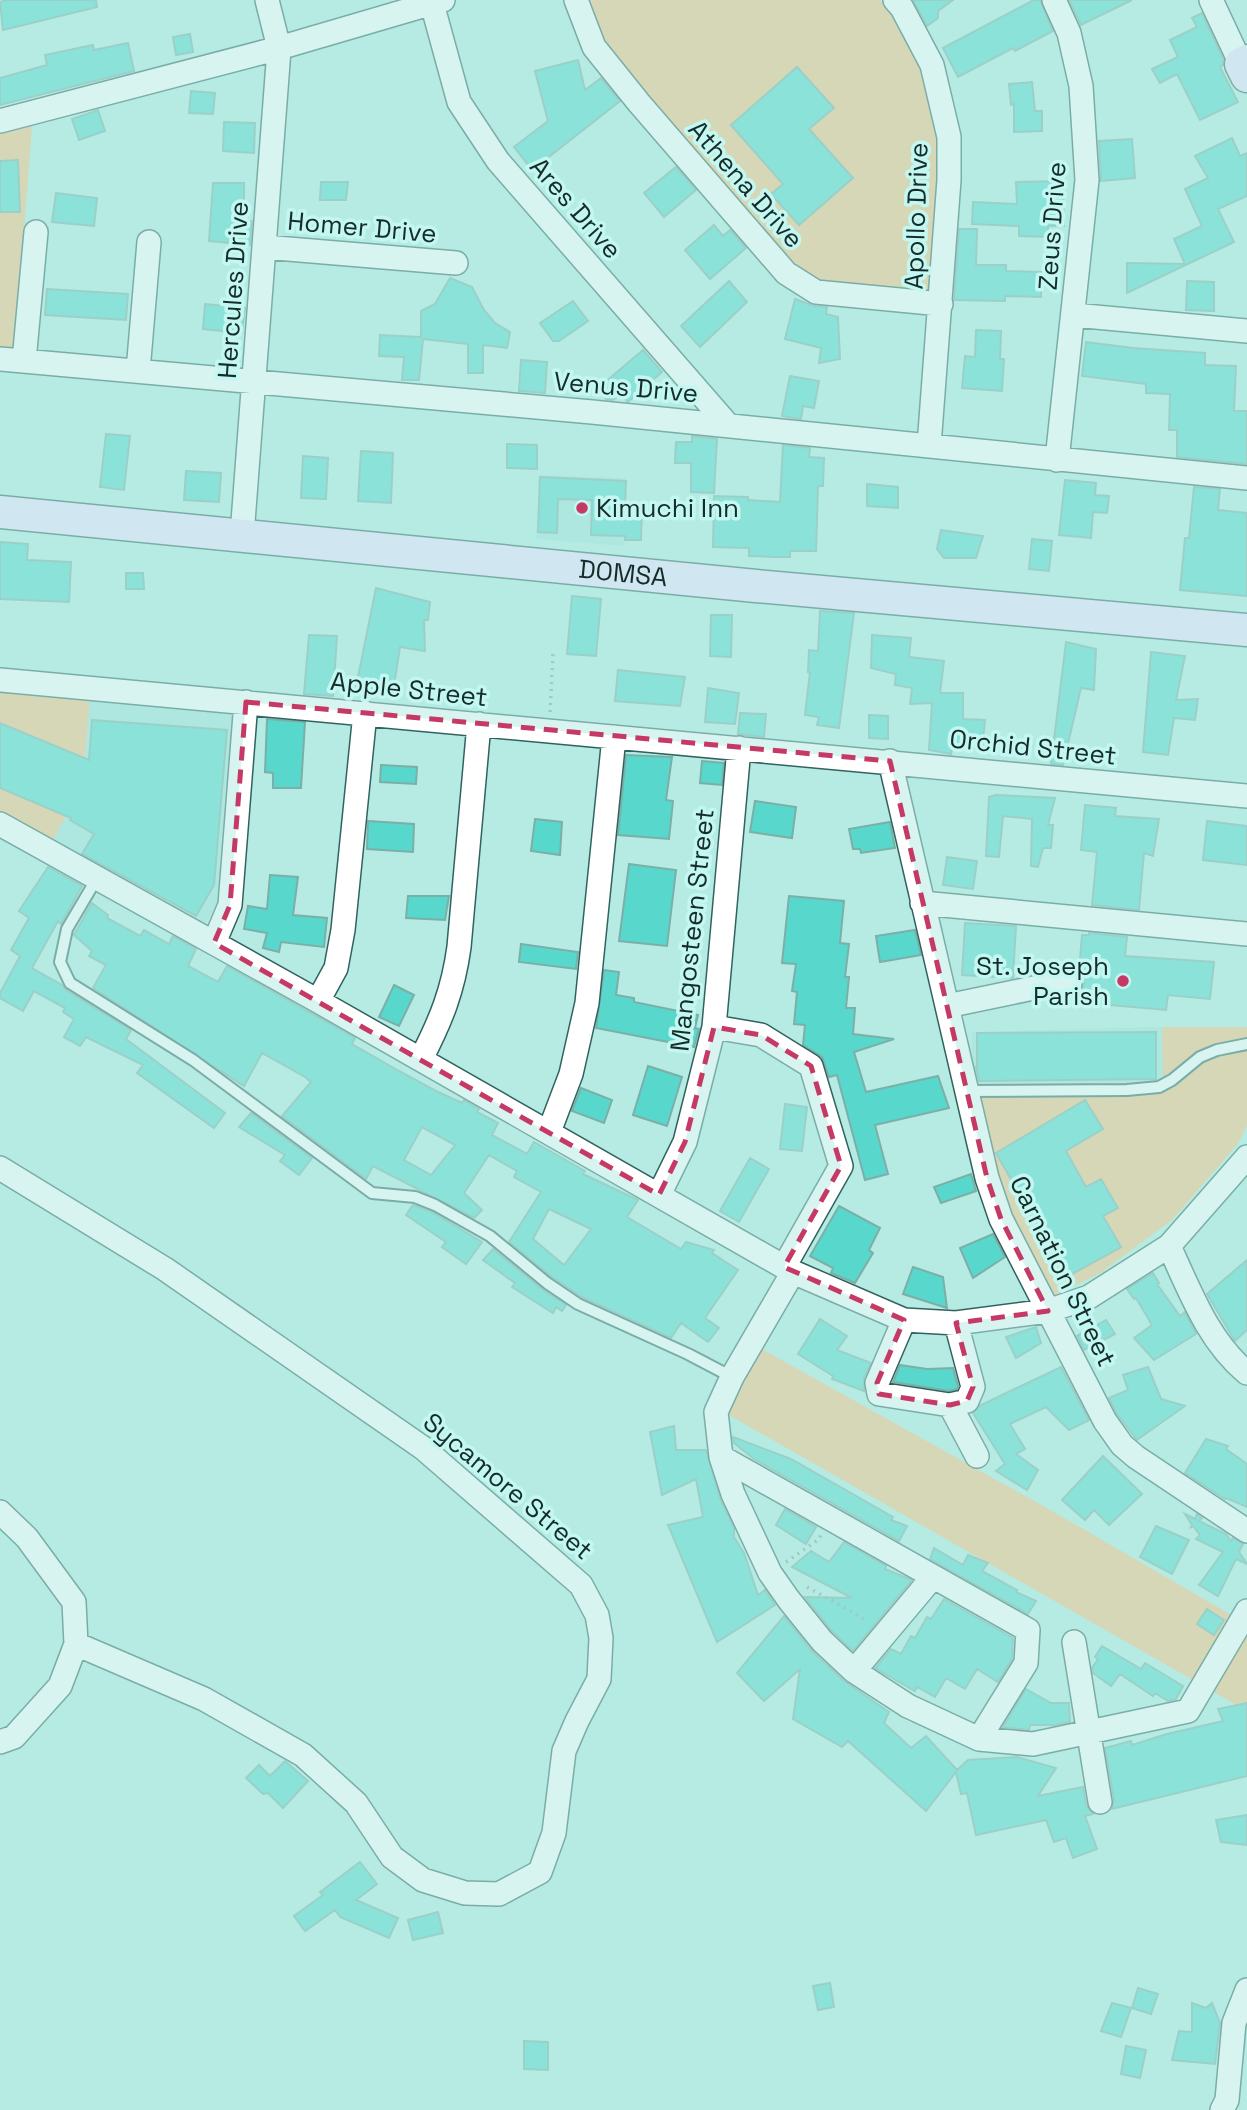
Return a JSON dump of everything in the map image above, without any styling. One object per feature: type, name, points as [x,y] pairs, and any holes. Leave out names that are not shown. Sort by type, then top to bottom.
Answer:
[{"type":"main road","name":"DOMSA","points":[[0,512],[756,586],[1247,630]]},
{"type":"street","name":"Hercules Drive","points":[[242,535],[279,48],[267,0]]},
{"type":"street","name":"Athena Drive","points":[[576,0],[594,47],[786,273],[816,292],[941,304]]},
{"type":"street","name":"Apollo Drive","points":[[895,0],[932,65],[949,137],[941,304],[929,446]]},
{"type":"street","name":"Zeus Drive","points":[[1054,0],[1069,33],[1080,86],[1087,180],[1057,460]]},
{"type":"street","points":[[1211,0],[1245,67]]},
{"type":"street","points":[[0,121],[279,48],[435,1]]},
{"type":"street","name":"Ares Drive","points":[[435,1],[458,102],[498,161],[728,425]]},
{"type":"street","points":[[24,361],[36,232]]},
{"type":"street","points":[[138,371],[149,242]]},
{"type":"street","name":"Homer Drive","points":[[264,247],[456,263]]},
{"type":"street","points":[[1074,315],[1247,331]]},
{"type":"street","name":"Venus Drive","points":[[0,359],[728,425],[1247,478]]},
{"type":"street","name":"Apple Street","points":[[0,680],[813,754]]},
{"type":"street","points":[[215,943],[230,905],[246,702]]},
{"type":"street","points":[[318,1001],[336,968],[343,930],[365,713]]},
{"type":"street","points":[[421,1059],[441,1018],[454,981],[479,724]]},
{"type":"street","points":[[549,1132],[570,1074],[587,1003],[614,737]]},
{"type":"street","name":"Mangosteen Street","points":[[659,1195],[685,1142],[714,1027],[739,748]]},
{"type":"street","name":"Orchid Street","points":[[813,754],[1247,796]]},
{"type":"street","name":"Carnation Street","points":[[890,761],[987,1178],[1001,1219],[1105,1421],[1122,1445],[1247,1531]]},
{"type":"street","points":[[0,824],[421,1059],[789,1269],[904,1320],[966,1322],[1048,1311],[1089,1297],[1169,1246],[1247,1157]]},
{"type":"street","points":[[922,903],[1247,934]]},
{"type":"street","points":[[947,1006],[991,995],[1070,983]]},
{"type":"street","points":[[714,1027],[761,1035],[811,1066],[841,1166],[716,1412],[720,1457],[733,1494],[770,1573],[822,1641],[854,1671],[908,1706],[979,1739],[1033,1744],[1188,1711],[1247,1611]]},
{"type":"street","name":"Sycamore Street","points":[[0,1168],[165,1269],[423,1448],[581,1585],[597,1615],[601,1638],[599,1679],[564,1751],[554,1833],[540,1872],[499,1894],[465,1893],[423,1880],[392,1857],[356,1803],[303,1755],[204,1699],[76,1644]]},
{"type":"street","points":[[1169,1246],[1202,1316],[1242,1361]]},
{"type":"street","points":[[904,1320],[877,1383],[879,1394],[950,1405],[967,1401],[973,1387],[966,1322]]},
{"type":"street","points":[[950,1405],[977,1456]]},
{"type":"street","points":[[720,1457],[1028,1630],[1026,1662],[979,1739]]},
{"type":"street","points":[[0,1512],[27,1538],[74,1602],[76,1644],[60,1686],[14,1737],[0,1742]]},
{"type":"street","points":[[854,1671],[932,1578]]},
{"type":"street","points":[[1074,1642],[1100,1802]]},
{"type":"street","points":[[1222,2110],[1227,2100],[1234,2023],[1247,1990]]},
{"type":"lane","points":[[97,878],[67,929],[60,962],[70,983],[216,1076],[372,1194],[415,1197],[435,1205],[490,1236],[547,1283],[578,1304],[732,1377]]},
{"type":"lane","points":[[966,1091],[1127,1090],[1159,1087],[1200,1058],[1217,1050],[1247,1044]]},
{"type":"path","points":[[548,731],[553,654]]},
{"type":"path","points":[[770,1573],[818,1540],[832,1520]]},
{"type":"path","points":[[770,1573],[786,1576],[888,1633]]},
{"type":"highlighted area","points":[[246,702],[890,761],[987,1178],[1001,1219],[1048,1311],[956,1323],[973,1387],[967,1401],[950,1405],[879,1394],[877,1383],[904,1320],[784,1267],[841,1166],[811,1066],[761,1035],[714,1027],[685,1142],[659,1195],[214,943],[230,905]]},
{"type":"shaded area","points":[[587,0],[880,0],[892,14],[923,68],[937,131],[939,174],[931,292],[821,281],[793,265],[603,42]]},
{"type":"shaded area","points":[[32,126],[15,355],[0,353],[0,134]]},
{"type":"shaded area","name":"Kimuchi Inn","points":[[539,475],[626,478],[624,546],[536,539]]},
{"type":"shaded area","points":[[0,690],[90,699],[82,786],[52,842],[0,813]]},
{"type":"shaded area","points":[[90,699],[233,713],[218,901],[205,925],[52,842],[82,786]]},
{"type":"shaded area","points":[[1162,1027],[1164,1082],[973,1086],[972,1032]]},
{"type":"shaded area","points":[[1162,1027],[1247,1027],[1247,1126],[1237,1145],[1172,1220],[1099,1274],[1053,1296],[1011,1214],[989,1151],[973,1086],[1163,1082]]},
{"type":"shaded area","points":[[760,1348],[1054,1512],[1247,1624],[1247,1711],[727,1414]]},
{"type":"building","points":[[96,0],[97,7],[3,30],[0,2]]},
{"type":"building","points":[[913,0],[953,0],[938,11],[938,18],[927,26]]},
{"type":"building","points":[[1034,0],[1040,0],[1053,31],[1015,51],[1013,48],[958,77],[943,48]]},
{"type":"building","points":[[1069,0],[1132,0],[1081,25]]},
{"type":"building","points":[[1202,13],[1224,60],[1220,67],[1238,102],[1200,120],[1177,74],[1160,83],[1152,69],[1178,57],[1170,40],[1197,27],[1192,18]]},
{"type":"building","points":[[190,34],[193,52],[176,55],[173,37]]},
{"type":"building","points":[[128,43],[134,71],[0,105],[0,78],[47,65],[45,55],[93,45],[94,50]]},
{"type":"building","points":[[578,60],[585,90],[601,78],[620,101],[532,170],[514,147],[548,121],[535,71]]},
{"type":"building","points":[[797,67],[834,108],[809,129],[853,178],[799,225],[771,194],[783,184],[731,125]]},
{"type":"building","points":[[1032,82],[1035,111],[1042,111],[1042,131],[1014,132],[1014,104],[1011,105],[1009,84]]},
{"type":"building","points":[[191,91],[215,93],[213,114],[189,113]]},
{"type":"building","points":[[98,110],[105,131],[79,140],[72,119]]},
{"type":"building","points":[[224,122],[255,123],[254,153],[223,151]]},
{"type":"building","points":[[1232,138],[1240,156],[1247,153],[1247,196],[1218,209],[1234,242],[1127,293],[1127,263],[1185,264],[1174,239],[1202,226],[1185,189],[1208,178],[1195,156]]},
{"type":"building","points":[[1132,139],[1135,178],[1101,181],[1099,141]]},
{"type":"building","points":[[18,160],[20,212],[0,212],[0,161]]},
{"type":"building","points":[[676,167],[696,190],[664,217],[644,193]]},
{"type":"building","points":[[1063,181],[1064,226],[1048,226],[1048,237],[1019,236],[1019,226],[972,224],[973,202],[1017,204],[1016,182]]},
{"type":"building","points":[[321,182],[348,182],[346,200],[320,200]]},
{"type":"building","points":[[213,183],[244,183],[244,220],[252,221],[250,245],[209,241]]},
{"type":"building","points":[[56,193],[97,198],[94,226],[52,222]]},
{"type":"building","points":[[714,225],[723,236],[730,230],[746,248],[710,279],[685,250]]},
{"type":"building","points":[[959,229],[977,229],[976,265],[1006,265],[1006,271],[1041,272],[1041,297],[1005,296],[1005,301],[954,300]]},
{"type":"building","points":[[450,278],[472,287],[484,310],[495,323],[510,332],[507,348],[483,345],[483,373],[468,373],[468,344],[423,339],[419,380],[402,380],[404,357],[379,356],[380,335],[421,337],[421,311],[435,304]]},
{"type":"building","points":[[729,281],[747,302],[700,347],[681,326]]},
{"type":"building","points":[[1187,281],[1214,282],[1214,311],[1186,310]]},
{"type":"building","points":[[47,289],[128,294],[126,320],[45,315]]},
{"type":"building","points":[[795,299],[814,306],[827,307],[826,314],[838,317],[840,359],[819,363],[821,348],[785,339]]},
{"type":"building","points":[[573,301],[588,321],[559,341],[553,341],[540,323]]},
{"type":"building","points":[[205,304],[245,308],[242,333],[203,329]]},
{"type":"building","points":[[976,330],[1001,331],[1000,359],[1004,359],[1002,391],[962,388],[965,356],[975,357]]},
{"type":"building","points":[[1086,342],[1205,353],[1205,365],[1236,366],[1234,411],[1247,411],[1247,464],[1177,457],[1177,430],[1169,430],[1170,394],[1146,393],[1146,384],[1082,376]]},
{"type":"building","points":[[643,350],[662,372],[628,402],[620,394],[613,400],[606,399],[597,389]]},
{"type":"building","points":[[521,360],[547,362],[545,393],[519,391]]},
{"type":"building","points":[[790,376],[819,381],[814,408],[803,406],[801,419],[782,416]]},
{"type":"building","points":[[106,434],[130,436],[124,490],[100,487]]},
{"type":"building","points":[[692,436],[717,439],[714,493],[691,492],[691,463],[675,463],[676,442],[692,442]]},
{"type":"building","points":[[507,444],[537,445],[537,469],[507,468]]},
{"type":"building","points":[[783,445],[810,448],[809,457],[824,458],[823,486],[818,486],[816,551],[790,551],[790,557],[749,556],[749,548],[713,547],[714,496],[780,502]]},
{"type":"building","points":[[361,451],[393,453],[391,503],[358,501]]},
{"type":"building","points":[[303,456],[328,458],[326,499],[301,498]]},
{"type":"building","points":[[186,471],[221,473],[219,502],[184,500]]},
{"type":"building","name":"Kimuchi Inn","points":[[540,477],[626,481],[625,508],[642,508],[641,540],[625,540],[625,536],[591,535],[592,500],[558,499],[557,533],[538,532]]},
{"type":"building","points":[[1065,480],[1096,483],[1095,495],[1109,496],[1107,513],[1093,512],[1091,538],[1059,535]]},
{"type":"building","points":[[867,484],[898,487],[898,508],[867,506]]},
{"type":"building","points":[[1194,487],[1220,489],[1218,510],[1247,513],[1247,596],[1180,590]]},
{"type":"building","points":[[941,530],[983,536],[976,558],[944,558],[937,549]]},
{"type":"building","points":[[1032,539],[1052,541],[1049,571],[1029,569]]},
{"type":"building","points":[[0,542],[28,544],[27,560],[71,562],[69,602],[0,599]]},
{"type":"building","points":[[126,573],[143,573],[144,589],[126,589]]},
{"type":"building","points":[[376,588],[430,602],[428,620],[424,620],[425,651],[400,647],[393,692],[356,687]]},
{"type":"building","points":[[572,596],[601,599],[596,656],[567,654]]},
{"type":"building","points":[[820,611],[854,613],[839,728],[817,725],[819,717],[805,715],[810,672],[809,650],[818,651]]},
{"type":"building","points":[[711,615],[732,615],[731,657],[710,656]]},
{"type":"building","points":[[309,635],[337,636],[333,696],[304,694]]},
{"type":"building","points":[[872,635],[911,638],[909,657],[944,661],[940,693],[963,693],[963,719],[985,720],[982,749],[953,746],[951,754],[929,750],[932,703],[910,704],[912,688],[895,685],[896,674],[871,668]]},
{"type":"building","points":[[1066,642],[1096,649],[1094,690],[1081,688],[1063,765],[1051,764]]},
{"type":"building","points":[[1151,652],[1185,656],[1176,700],[1198,699],[1195,720],[1174,718],[1168,755],[1143,752]]},
{"type":"building","points":[[618,670],[685,677],[680,706],[615,701]]},
{"type":"building","points":[[708,688],[739,693],[735,724],[705,722]]},
{"type":"building","points":[[740,713],[766,714],[764,737],[738,734]]},
{"type":"building","points":[[869,715],[888,716],[888,739],[869,738]]},
{"type":"building","points":[[267,719],[305,722],[301,788],[273,788],[273,773],[265,772]]},
{"type":"building","points":[[92,720],[227,730],[214,885],[196,916],[82,854],[94,834],[70,820],[71,818],[0,788],[0,723],[89,760]]},
{"type":"building","points":[[626,755],[672,757],[666,800],[673,801],[669,839],[618,835]]},
{"type":"building","points":[[702,761],[724,763],[722,785],[700,783]]},
{"type":"building","points":[[381,765],[417,767],[416,784],[380,782]]},
{"type":"building","points":[[996,795],[1055,798],[1048,825],[1053,825],[1051,848],[1043,848],[1038,867],[1031,866],[1032,819],[1003,816],[999,857],[986,856],[989,797]]},
{"type":"building","points":[[755,801],[796,807],[792,838],[750,832]]},
{"type":"building","points":[[1085,805],[1116,808],[1115,816],[1159,819],[1153,856],[1144,853],[1139,910],[1092,905],[1097,852],[1081,850]]},
{"type":"building","points":[[535,819],[562,822],[560,855],[531,851]]},
{"type":"building","points":[[368,821],[414,824],[413,852],[367,849]]},
{"type":"building","points":[[1207,821],[1247,826],[1247,865],[1203,860]]},
{"type":"building","points":[[890,822],[895,848],[861,853],[860,849],[853,849],[849,829]]},
{"type":"building","points":[[947,857],[977,861],[973,889],[943,885]]},
{"type":"building","points":[[629,864],[676,870],[667,946],[619,941]]},
{"type":"building","points":[[48,867],[82,886],[61,924],[58,921],[32,968],[131,1030],[126,1039],[225,1113],[214,1128],[137,1073],[143,1065],[86,1037],[80,1046],[64,1037],[74,1019],[63,1012],[65,1008],[34,991],[23,1011],[0,998],[0,993],[20,956],[11,950],[29,918],[19,911]]},
{"type":"building","points":[[270,875],[298,877],[293,915],[327,918],[324,947],[281,942],[279,952],[263,948],[267,933],[244,929],[248,906],[267,909]]},
{"type":"building","points":[[408,896],[449,896],[445,920],[406,918]]},
{"type":"building","points":[[789,896],[844,901],[840,943],[849,944],[845,977],[849,977],[846,1008],[855,1008],[853,1034],[894,1039],[854,1052],[866,1092],[938,1076],[949,1108],[875,1125],[888,1174],[865,1180],[837,1075],[829,1077],[822,1057],[803,1045],[805,1025],[794,1024],[797,992],[792,991],[796,964],[782,963]]},
{"type":"building","points":[[92,903],[108,915],[107,918],[140,936],[144,930],[169,944],[173,936],[196,949],[188,966],[218,982],[227,966],[355,1038],[352,1044],[399,1071],[436,1091],[462,1103],[464,1100],[479,1109],[477,1112],[498,1123],[492,1135],[527,1154],[534,1142],[585,1171],[583,1174],[638,1200],[627,1217],[681,1249],[686,1242],[714,1250],[712,1253],[738,1270],[705,1318],[719,1328],[708,1342],[681,1323],[671,1338],[582,1297],[552,1277],[509,1242],[541,1192],[514,1177],[517,1171],[489,1155],[464,1193],[482,1210],[474,1218],[373,1166],[366,1179],[282,1116],[311,1082],[262,1053],[244,1086],[93,988],[106,965],[89,956],[92,951],[74,935]],"holes":[[[422,1127],[455,1145],[431,1175],[404,1160]],[[549,1209],[591,1229],[564,1265],[533,1239]]]},
{"type":"building","points":[[965,923],[1016,926],[1013,978],[962,975]]},
{"type":"building","points":[[915,930],[921,955],[880,962],[876,936]]},
{"type":"building","name":"St. Joseph Parish","points":[[1089,933],[1127,937],[1125,956],[1214,962],[1210,999],[1168,995],[1166,1010],[1076,1002],[1084,982],[1079,972],[1082,935]]},
{"type":"building","points":[[521,944],[578,952],[576,969],[519,962]]},
{"type":"building","points":[[604,970],[619,972],[616,995],[634,998],[634,1002],[698,1015],[695,1028],[699,1029],[694,1047],[596,1028]]},
{"type":"building","points":[[394,985],[414,995],[399,1026],[379,1017]]},
{"type":"building","points":[[1156,1032],[1156,1079],[979,1081],[976,1067],[977,1033]]},
{"type":"building","points":[[648,1066],[682,1077],[667,1126],[633,1115]]},
{"type":"building","points":[[581,1088],[612,1100],[604,1123],[572,1111]]},
{"type":"building","points":[[1085,1100],[1103,1129],[1066,1151],[1086,1187],[1101,1179],[1118,1208],[1103,1216],[1121,1247],[1067,1277],[996,1153]]},
{"type":"building","points":[[785,1104],[807,1107],[802,1151],[780,1149]]},
{"type":"building","points":[[251,1113],[312,1158],[299,1175],[280,1161],[285,1155],[239,1127]]},
{"type":"building","points":[[750,1158],[769,1169],[739,1222],[720,1211]]},
{"type":"building","points":[[971,1174],[976,1191],[941,1203],[934,1187]]},
{"type":"building","points":[[413,1205],[432,1212],[482,1242],[466,1264],[442,1247],[446,1242],[406,1215]]},
{"type":"building","points":[[839,1206],[880,1228],[869,1250],[873,1253],[855,1283],[831,1273],[833,1268],[810,1256]]},
{"type":"building","points":[[993,1234],[1005,1257],[973,1278],[960,1248]]},
{"type":"building","points":[[493,1249],[566,1305],[562,1311],[556,1307],[553,1313],[512,1287],[515,1283],[483,1260]]},
{"type":"building","points":[[1247,1260],[1247,1330],[1235,1341],[1207,1294]]},
{"type":"building","points":[[913,1267],[943,1277],[947,1308],[903,1294]]},
{"type":"building","points":[[1153,1273],[1159,1283],[1157,1284],[1180,1316],[1185,1312],[1196,1334],[1154,1360],[1134,1338],[1152,1325],[1136,1298],[1134,1299],[1127,1289]]},
{"type":"building","points":[[820,1319],[847,1336],[837,1350],[871,1363],[864,1378],[864,1391],[832,1379],[833,1376],[798,1354]]},
{"type":"building","points":[[1106,1320],[1115,1334],[1084,1350],[1077,1336]]},
{"type":"building","points":[[1036,1327],[1041,1343],[1016,1358],[1006,1337]]},
{"type":"building","points":[[900,1365],[927,1369],[953,1368],[957,1389],[949,1391],[893,1382]]},
{"type":"building","points":[[1061,1367],[1089,1420],[1069,1430],[1046,1407],[1010,1424],[1025,1449],[1016,1454],[1038,1470],[1027,1490],[996,1471],[1005,1464],[973,1413],[981,1405]]},
{"type":"building","points":[[1148,1367],[1161,1399],[1185,1406],[1137,1440],[1117,1414],[1109,1398],[1128,1390],[1123,1375]]},
{"type":"building","points":[[674,1426],[676,1450],[706,1450],[720,1498],[734,1528],[734,1537],[744,1553],[758,1595],[765,1590],[775,1605],[717,1642],[668,1525],[703,1517],[696,1479],[662,1495],[650,1432]]},
{"type":"building","points":[[733,1437],[791,1459],[893,1517],[891,1520],[907,1526],[899,1541],[754,1459],[734,1443]]},
{"type":"building","points":[[1206,1439],[1228,1446],[1226,1449],[1247,1464],[1247,1507],[1225,1499],[1185,1473]]},
{"type":"building","points":[[1103,1456],[1142,1494],[1109,1525],[1094,1510],[1085,1520],[1062,1500]]},
{"type":"building","points":[[785,1509],[816,1527],[806,1544],[776,1525]]},
{"type":"building","points":[[1185,1514],[1195,1519],[1197,1514],[1202,1518],[1199,1521],[1226,1534],[1231,1541],[1233,1538],[1243,1544],[1239,1552],[1247,1564],[1236,1559],[1218,1596],[1199,1585],[1223,1552],[1196,1539],[1200,1535],[1191,1527]]},
{"type":"building","points":[[1156,1526],[1189,1540],[1172,1574],[1140,1557]]},
{"type":"building","points":[[844,1542],[886,1566],[885,1569],[912,1580],[853,1651],[832,1631],[805,1597],[852,1598],[792,1567],[811,1551],[829,1562]]},
{"type":"building","points":[[934,1548],[963,1565],[968,1555],[988,1563],[982,1571],[1036,1601],[1028,1614],[930,1559]]},
{"type":"building","points":[[944,1599],[1013,1638],[1012,1659],[998,1682],[977,1669],[965,1689],[946,1678],[935,1697],[917,1687],[915,1691],[875,1668],[891,1649],[901,1654],[911,1636],[915,1638],[927,1617],[931,1619]]},
{"type":"building","points":[[1207,1609],[1224,1620],[1214,1635],[1197,1624]]},
{"type":"building","points":[[784,1616],[812,1651],[844,1681],[889,1712],[884,1723],[911,1748],[926,1736],[957,1770],[968,1760],[1017,1757],[1056,1768],[1038,1796],[1083,1787],[1086,1805],[1093,1814],[1085,1816],[1097,1849],[1073,1858],[1066,1838],[1054,1842],[1046,1820],[976,1835],[967,1793],[961,1794],[956,1772],[926,1811],[848,1741],[842,1747],[793,1719],[800,1669],[764,1701],[737,1673]]},
{"type":"building","points":[[1102,1646],[1141,1669],[1145,1663],[1183,1686],[1176,1699],[1168,1701],[1155,1693],[1153,1696],[1120,1674],[1111,1686],[1093,1673],[1092,1668],[1098,1659],[1095,1657]]},
{"type":"building","points":[[1026,1689],[1051,1703],[1069,1703],[1070,1722],[1030,1725],[1029,1730],[1003,1727]]},
{"type":"building","points":[[1247,1703],[1247,1776],[1112,1809],[1114,1800],[1105,1748],[1131,1741],[1132,1745],[1223,1721],[1218,1709]]},
{"type":"building","points":[[285,1761],[308,1781],[283,1808],[268,1793],[263,1794],[246,1778],[259,1765],[270,1776]]},
{"type":"building","points":[[1247,1815],[1247,1845],[1221,1842],[1216,1820]]},
{"type":"building","points":[[360,1862],[377,1884],[356,1900],[398,1918],[389,1938],[340,1917],[335,1910],[305,1931],[294,1916],[323,1895],[320,1892]]},
{"type":"building","points":[[438,1912],[443,1933],[413,1940],[408,1920]]},
{"type":"building","points":[[830,1983],[834,2007],[818,2010],[813,1986]]},
{"type":"building","points":[[1138,1988],[1158,1994],[1151,2014],[1132,2008]]},
{"type":"building","points":[[1112,2003],[1131,2008],[1121,2037],[1101,2031]]},
{"type":"building","points":[[1192,2003],[1206,2008],[1212,2003],[1220,2023],[1215,2064],[1172,2060],[1179,2031],[1192,2032]]},
{"type":"building","points":[[524,2041],[548,2042],[548,2070],[524,2069]]},
{"type":"building","points":[[1126,2046],[1146,2050],[1140,2078],[1121,2074]]},
{"type":"place","name":"Kimuchi Inn","points":[[582,508]]},
{"type":"place","name":"St. Joseph Parish","points":[[1123,981]]}]
